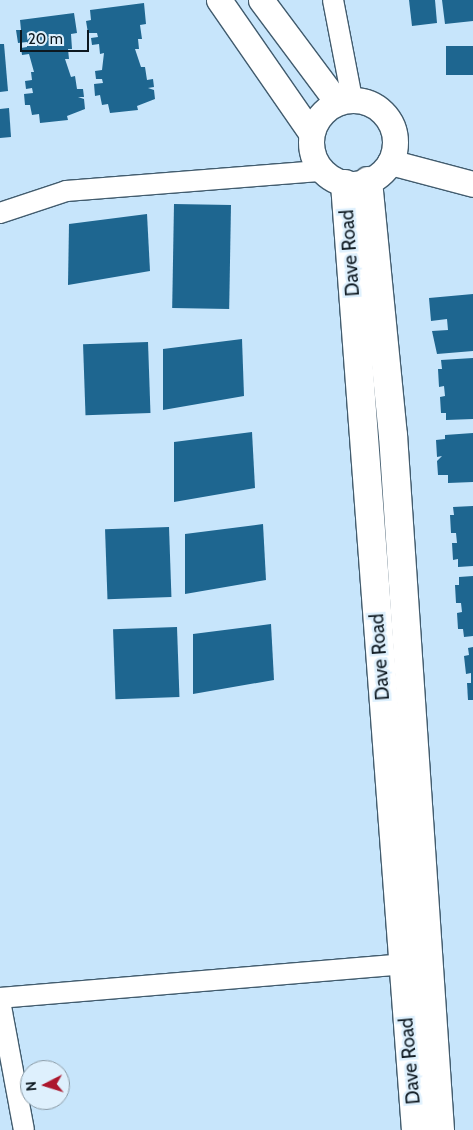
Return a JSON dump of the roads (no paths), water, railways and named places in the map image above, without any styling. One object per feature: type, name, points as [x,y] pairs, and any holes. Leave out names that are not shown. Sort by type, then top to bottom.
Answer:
[{"type":"main road","name":"Dave Road","points":[[357,183],[402,964],[416,1130]]},
{"type":"main road","points":[[357,183],[393,435],[440,1130]]},
{"type":"street","points":[[219,0],[311,133],[314,160],[322,171]]},
{"type":"street","points":[[261,0],[344,101]]},
{"type":"street","points":[[333,0],[344,101]]},
{"type":"street","points":[[311,133],[325,110],[344,101],[379,108],[389,120],[394,133],[390,162]]},
{"type":"street","points":[[0,213],[66,191],[322,171],[357,183],[390,162],[473,184]]},
{"type":"street","points":[[24,1130],[0,1000],[402,964]]}]
